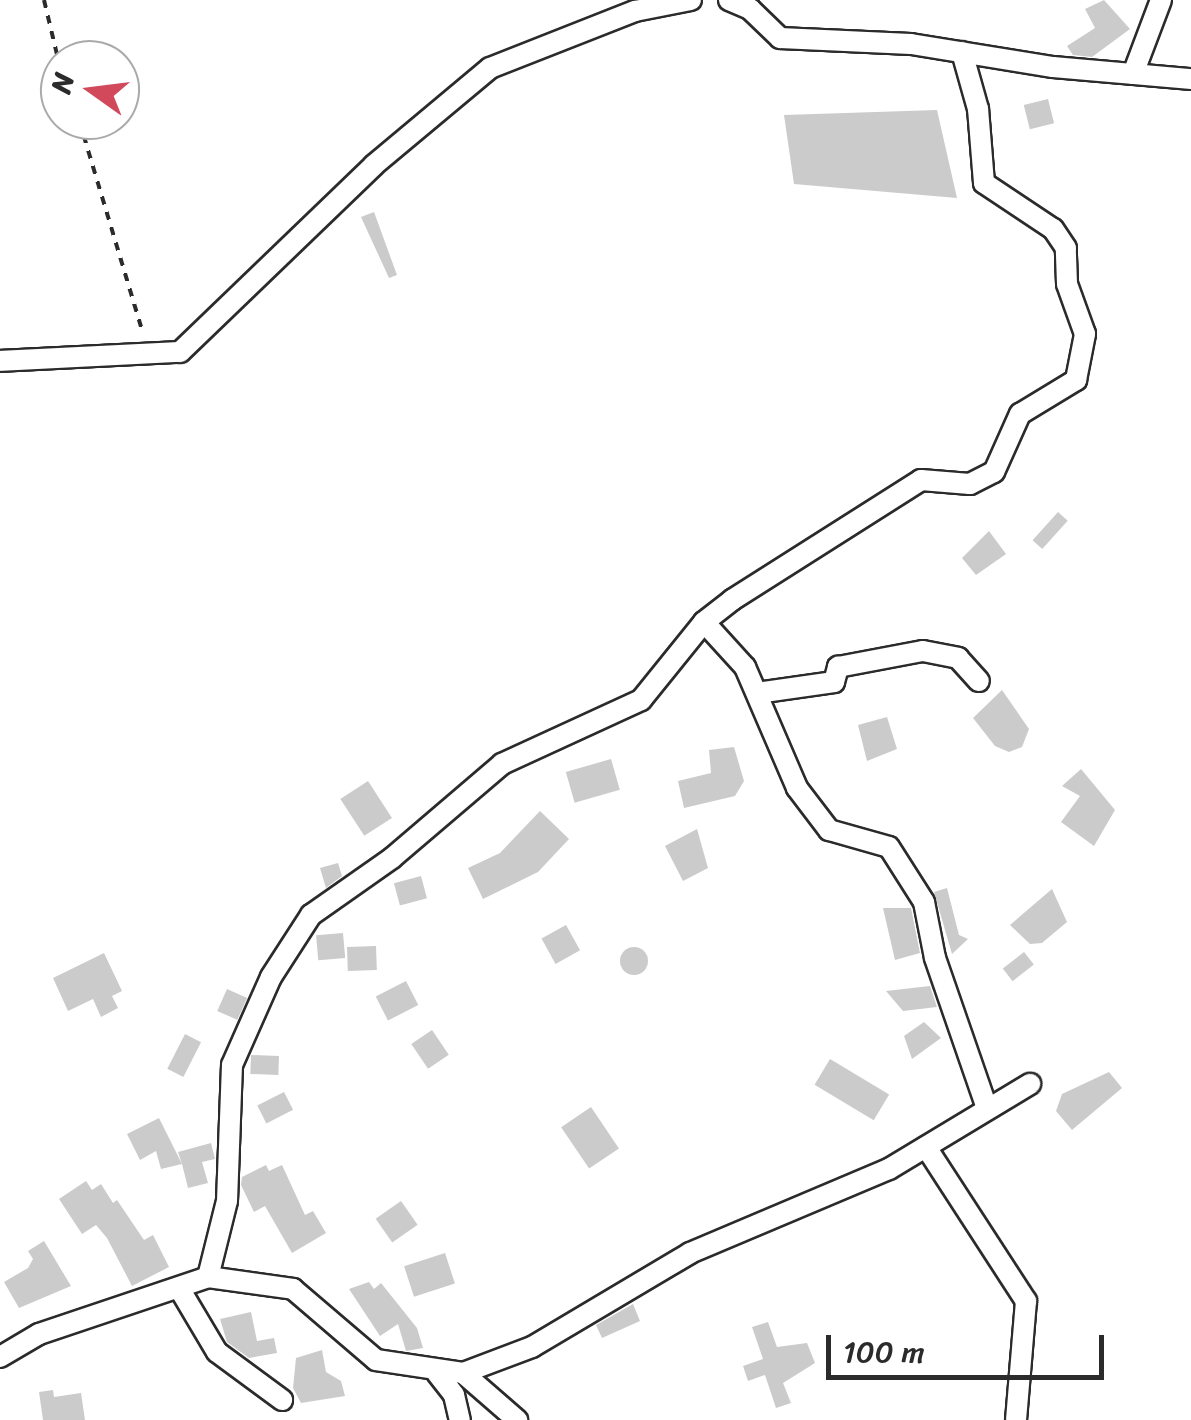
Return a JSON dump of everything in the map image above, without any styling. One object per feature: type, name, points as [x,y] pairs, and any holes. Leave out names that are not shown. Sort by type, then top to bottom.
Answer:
[{"type":"street","points":[[0,361],[150,357],[184,350],[374,165],[490,68],[530,47],[635,11],[691,0]]},
{"type":"street","points":[[729,0],[750,9],[780,38],[841,38],[1191,79]]},
{"type":"street","points":[[1133,74],[1161,0]]},
{"type":"street","points":[[208,1277],[227,1201],[232,1065],[300,928],[502,764],[641,700],[704,622],[921,480],[970,484],[994,472],[1020,414],[1076,380],[1085,334],[1067,284],[1066,248],[1052,229],[984,183],[978,109],[962,52]]},
{"type":"street","points":[[704,622],[745,667],[797,788],[828,830],[889,847],[924,902],[935,958],[986,1105]]},
{"type":"street","points":[[757,693],[834,682],[838,666],[923,651],[958,658],[979,681]]},
{"type":"street","points":[[0,1357],[39,1334],[208,1277],[293,1288],[322,1308],[364,1354],[438,1373],[463,1373],[532,1347],[690,1253],[926,1147],[986,1105],[1030,1084]]},
{"type":"street","points":[[926,1147],[1026,1301],[1016,1420]]},
{"type":"street","points":[[179,1288],[217,1352],[282,1400]]},
{"type":"street","points":[[438,1373],[454,1396],[460,1420]]},
{"type":"street","points":[[463,1373],[517,1420]]},
{"type":"path","points":[[44,0],[54,40]]},
{"type":"path","points":[[85,140],[150,357]]},
{"type":"building","points":[[1104,0],[1130,29],[1092,57],[1073,55],[1067,46],[1095,28],[1085,9]]},
{"type":"building","points":[[1048,99],[1054,123],[1030,129],[1024,105]]},
{"type":"building","points":[[937,110],[957,198],[794,184],[784,115]]},
{"type":"building","points":[[374,212],[397,275],[389,278],[361,217]]},
{"type":"building","points":[[1058,512],[1068,521],[1042,549],[1033,540]]},
{"type":"building","points":[[989,531],[1006,554],[976,575],[962,558]]},
{"type":"building","points":[[1002,690],[1029,729],[1022,747],[1009,752],[995,746],[973,718]]},
{"type":"building","points":[[887,717],[897,749],[867,761],[858,725]]},
{"type":"building","points":[[734,747],[744,781],[735,796],[684,808],[678,781],[711,773],[709,750]]},
{"type":"building","points":[[611,759],[620,790],[575,803],[566,772]]},
{"type":"building","points":[[1081,769],[1115,810],[1094,846],[1061,822],[1080,796],[1062,786]]},
{"type":"building","points":[[368,781],[392,818],[364,836],[340,799]]},
{"type":"building","points":[[540,811],[569,839],[538,872],[483,899],[468,868],[500,853]]},
{"type":"building","points":[[697,829],[708,868],[683,881],[665,846]]},
{"type":"building","points":[[338,863],[342,876],[326,888],[320,868]]},
{"type":"building","points":[[421,876],[427,898],[400,905],[394,883]]},
{"type":"building","points":[[947,888],[959,935],[968,939],[952,954],[934,892]]},
{"type":"building","points":[[1052,889],[1067,922],[1042,943],[1030,944],[1010,925]]},
{"type":"building","points":[[883,908],[911,908],[920,953],[895,960]]},
{"type":"building","points":[[566,925],[580,950],[556,964],[542,939]]},
{"type":"building","points":[[343,933],[345,958],[318,960],[316,935]]},
{"type":"building","points":[[376,946],[377,970],[348,971],[347,947]]},
{"type":"building","points":[[634,947],[644,951],[648,961],[644,971],[634,975],[624,971],[620,961],[624,951]]},
{"type":"building","points":[[1024,952],[1034,965],[1013,981],[1003,969]]},
{"type":"building","points":[[104,953],[122,991],[112,996],[118,1008],[101,1017],[93,999],[68,1011],[53,978]]},
{"type":"building","points":[[406,981],[418,1005],[388,1020],[376,996]]},
{"type":"building","points":[[930,986],[937,1007],[903,1011],[886,991]]},
{"type":"building","points":[[227,989],[247,998],[237,1020],[217,1011]]},
{"type":"building","points":[[924,1022],[941,1038],[912,1059],[904,1036]]},
{"type":"building","points":[[432,1030],[449,1055],[428,1069],[411,1044]]},
{"type":"building","points":[[185,1034],[201,1042],[183,1077],[167,1069]]},
{"type":"building","points":[[251,1055],[279,1056],[278,1075],[250,1074]]},
{"type":"building","points":[[830,1059],[889,1095],[874,1120],[815,1085]]},
{"type":"building","points":[[1109,1072],[1122,1088],[1072,1130],[1056,1111],[1062,1094]]},
{"type":"building","points":[[284,1092],[293,1110],[266,1123],[257,1106]]},
{"type":"building","points":[[591,1107],[619,1148],[589,1169],[561,1127]]},
{"type":"building","points":[[159,1118],[182,1164],[161,1169],[156,1151],[140,1160],[127,1134]]},
{"type":"building","points":[[211,1143],[215,1159],[202,1162],[208,1183],[188,1188],[178,1152]]},
{"type":"building","points":[[266,1165],[269,1171],[282,1165],[305,1215],[313,1211],[326,1233],[292,1253],[265,1206],[254,1212],[241,1185],[242,1177]]},
{"type":"building","points":[[86,1181],[92,1190],[101,1184],[113,1203],[117,1200],[144,1240],[153,1235],[169,1267],[132,1286],[107,1238],[96,1225],[82,1234],[59,1199]]},
{"type":"building","points":[[401,1201],[418,1225],[392,1243],[376,1219]]},
{"type":"building","points":[[44,1241],[71,1286],[19,1308],[4,1282],[28,1268],[33,1259],[28,1251]]},
{"type":"building","points":[[445,1253],[455,1283],[414,1297],[404,1266]]},
{"type":"building","points":[[369,1282],[374,1289],[381,1283],[417,1328],[423,1348],[406,1351],[398,1324],[380,1336],[349,1289]]},
{"type":"building","points":[[633,1304],[640,1321],[602,1338],[596,1325]]},
{"type":"building","points":[[251,1312],[257,1341],[274,1338],[277,1353],[249,1358],[227,1342],[220,1319]]},
{"type":"building","points":[[768,1322],[777,1347],[807,1343],[815,1363],[783,1383],[791,1403],[776,1408],[765,1375],[748,1381],[743,1366],[763,1359],[752,1327]]},
{"type":"building","points":[[322,1350],[326,1372],[341,1381],[345,1396],[301,1403],[293,1388],[296,1358]]},
{"type":"building","points":[[53,1390],[54,1397],[81,1393],[85,1420],[43,1420],[39,1392]]}]
